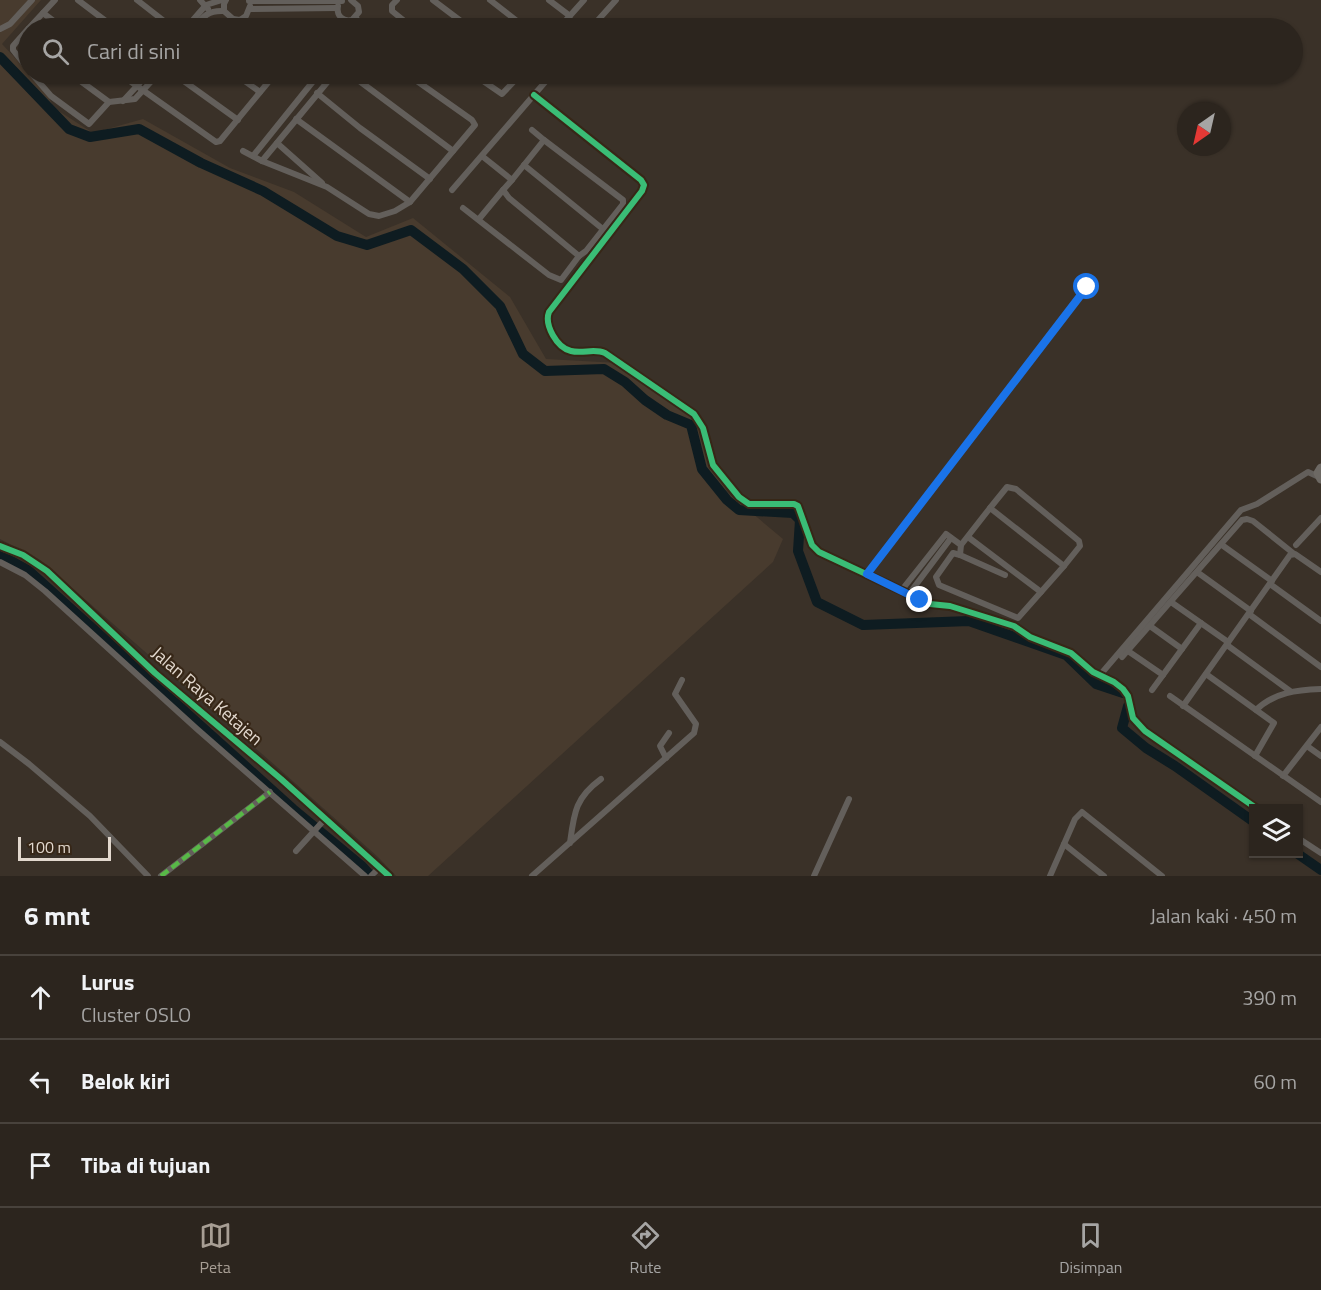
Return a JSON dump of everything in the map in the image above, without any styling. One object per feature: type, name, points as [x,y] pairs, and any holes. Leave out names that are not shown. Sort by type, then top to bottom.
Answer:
[{"type":"street","points":[[0,29],[10,24],[32,0]]},
{"type":"street","points":[[39,18],[55,0]]},
{"type":"street","points":[[78,0],[102,18]]},
{"type":"street","points":[[137,0],[160,18]]},
{"type":"street","points":[[200,0],[209,12]]},
{"type":"street","points":[[195,18],[206,5],[224,0],[224,11]]},
{"type":"street","points":[[249,4],[344,0]]},
{"type":"street","points":[[337,8],[344,0]]},
{"type":"street","points":[[351,0],[358,6]]},
{"type":"street","points":[[356,17],[358,6],[363,0]]},
{"type":"street","points":[[397,0],[392,5],[392,11],[401,18]]},
{"type":"street","points":[[433,0],[457,18]]},
{"type":"street","points":[[490,0],[513,18]]},
{"type":"street","points":[[549,0],[570,16],[584,0]]},
{"type":"street","points":[[600,18],[616,0]]},
{"type":"street","points":[[249,4],[337,8]]},
{"type":"street","points":[[243,18],[246,16],[249,4]]},
{"type":"street","points":[[337,8],[340,18]]},
{"type":"street","points":[[202,18],[209,12],[224,11],[232,18]]},
{"type":"street","points":[[43,13],[50,18]]},
{"type":"street","points":[[18,41],[13,50],[18,56]]},
{"type":"street","points":[[41,84],[54,99],[87,123],[92,122],[109,102]]},
{"type":"street","points":[[85,84],[109,102],[135,99],[143,84]]},
{"type":"street","points":[[133,84],[216,142],[220,141],[267,84]]},
{"type":"street","points":[[140,89],[146,84]]},
{"type":"street","points":[[188,84],[238,120]]},
{"type":"street","points":[[249,84],[260,92]]},
{"type":"street","points":[[253,156],[311,84]]},
{"type":"street","points":[[262,161],[325,84]]},
{"type":"street","points":[[363,84],[453,151]]},
{"type":"street","points":[[243,151],[327,187],[374,216],[385,215],[410,202],[474,127],[475,123],[421,84]]},
{"type":"street","points":[[487,84],[502,94],[512,84]]},
{"type":"street","points":[[452,190],[543,84]]},
{"type":"street","points":[[317,93],[360,128],[430,179]]},
{"type":"street","points":[[534,95],[641,180],[644,185],[642,191],[549,312],[547,320],[550,329],[567,350],[574,352],[596,350],[605,353],[694,414],[703,428],[716,472],[739,497],[749,504],[794,504],[798,506],[814,549],[930,604],[950,606],[1014,626],[1030,637],[1071,653],[1093,672],[1123,689],[1128,696],[1133,718],[1145,732],[1250,804]]},
{"type":"street","points":[[297,101],[306,106]]},
{"type":"street","points":[[296,119],[410,202]]},
{"type":"street","points":[[276,126],[285,133]]},
{"type":"street","points":[[463,207],[556,279],[565,276],[623,204],[623,200],[532,130]]},
{"type":"street","points":[[479,219],[544,140]]},
{"type":"street","points":[[277,142],[327,187]]},
{"type":"street","points":[[482,156],[512,180]]},
{"type":"street","points":[[524,165],[603,230]]},
{"type":"street","points":[[502,190],[522,210],[579,256]]},
{"type":"street","points":[[867,574],[1087,287]]},
{"type":"street","points":[[1100,675],[1241,510],[1257,504],[1308,472],[1321,472]]},
{"type":"street","points":[[1308,472],[1321,472]]},
{"type":"street","points":[[960,555],[961,545],[1007,487],[1016,489],[1079,542],[1080,546],[1018,618],[939,585],[936,577],[953,553],[1005,575]]},
{"type":"street","points":[[990,508],[1064,566]]},
{"type":"street","points":[[1296,545],[1321,518]]},
{"type":"street","points":[[1122,657],[1240,522],[1247,519],[1264,529],[1293,554],[1321,573]]},
{"type":"street","points":[[901,591],[949,536]]},
{"type":"street","points":[[909,594],[949,536]]},
{"type":"street","points":[[949,536],[961,545]]},
{"type":"street","points":[[968,537],[1041,592]]},
{"type":"street","points":[[1222,545],[1321,621]]},
{"type":"street","name":"Jalan Raya Ketajen","points":[[0,546],[23,555],[47,572],[155,673],[323,821],[352,854],[389,876]]},
{"type":"street","points":[[1183,706],[1289,556],[1293,554]]},
{"type":"street","points":[[0,562],[25,575],[45,591],[270,792],[316,830],[352,854],[365,876]]},
{"type":"street","points":[[1197,572],[1321,667]]},
{"type":"street","points":[[1171,602],[1290,691]]},
{"type":"street","points":[[1152,690],[1201,623]]},
{"type":"street","points":[[1150,626],[1182,649]]},
{"type":"street","points":[[1128,651],[1163,675]]},
{"type":"street","points":[[1206,674],[1275,725],[1255,756]]},
{"type":"street","points":[[532,876],[691,735],[697,727],[675,694],[682,681]]},
{"type":"street","points":[[1256,710],[1269,700],[1290,691],[1321,689]]},
{"type":"street","points":[[1170,696],[1321,802]]},
{"type":"street","points":[[1283,776],[1321,727]]},
{"type":"street","points":[[666,758],[660,746],[669,733]]},
{"type":"street","points":[[0,742],[90,816],[148,876]]},
{"type":"street","points":[[1307,746],[1321,756]]},
{"type":"street","points":[[570,844],[575,808],[585,793],[601,779]]},
{"type":"street","points":[[161,876],[270,792]]},
{"type":"street","points":[[814,876],[849,799]]},
{"type":"street","points":[[1050,876],[1076,816],[1081,812],[1162,876]]},
{"type":"street","points":[[296,851],[323,821]]},
{"type":"street","points":[[1303,841],[1321,854]]},
{"type":"street","points":[[1064,844],[1104,876]]},
{"type":"street","points":[[370,876],[378,868]]},
{"type":"shaded area","points":[[0,0],[41,0],[25,18],[18,18],[18,26],[2,44],[18,61],[18,84],[39,84],[54,108],[93,133],[143,119],[230,168],[294,192],[366,237],[413,218],[510,297],[546,359],[619,363],[699,417],[727,492],[783,539],[773,562],[428,876],[396,876],[378,857],[277,767],[40,560],[0,539]]},
{"type":"waterway","points":[[0,57],[18,76]]},
{"type":"waterway","points":[[26,84],[69,129],[90,137],[139,129],[201,163],[263,191],[337,236],[367,245],[411,230],[463,269],[500,306],[523,354],[545,371],[604,369],[625,382],[667,415],[691,425],[702,469],[727,500],[739,510],[793,513],[800,520],[798,551],[817,602],[863,625],[969,621],[1066,655],[1096,684],[1123,693]]},
{"type":"waterway","points":[[0,555],[29,571],[293,809],[371,876]]},
{"type":"waterway","points":[[1128,706],[1122,728],[1146,748],[1249,818]]},
{"type":"waterway","points":[[1303,857],[1321,870]]},
{"type":"marked path","points":[[161,876],[270,792]]},
{"type":"cycle path","points":[[534,95],[641,180],[644,185],[642,191],[549,312],[550,329],[561,345],[571,351],[605,353],[694,414],[703,428],[713,465],[739,497],[749,504],[794,504],[798,506],[812,545],[819,552],[930,604],[950,606],[1014,626],[1030,637],[1071,653],[1093,672],[1123,689],[1128,696],[1133,718],[1145,731],[1250,804]]},
{"type":"cycle path","points":[[0,546],[23,555],[47,571],[155,673],[281,779],[389,876]]},
{"type":"route","points":[[920,600],[867,574],[1087,287]]}]
